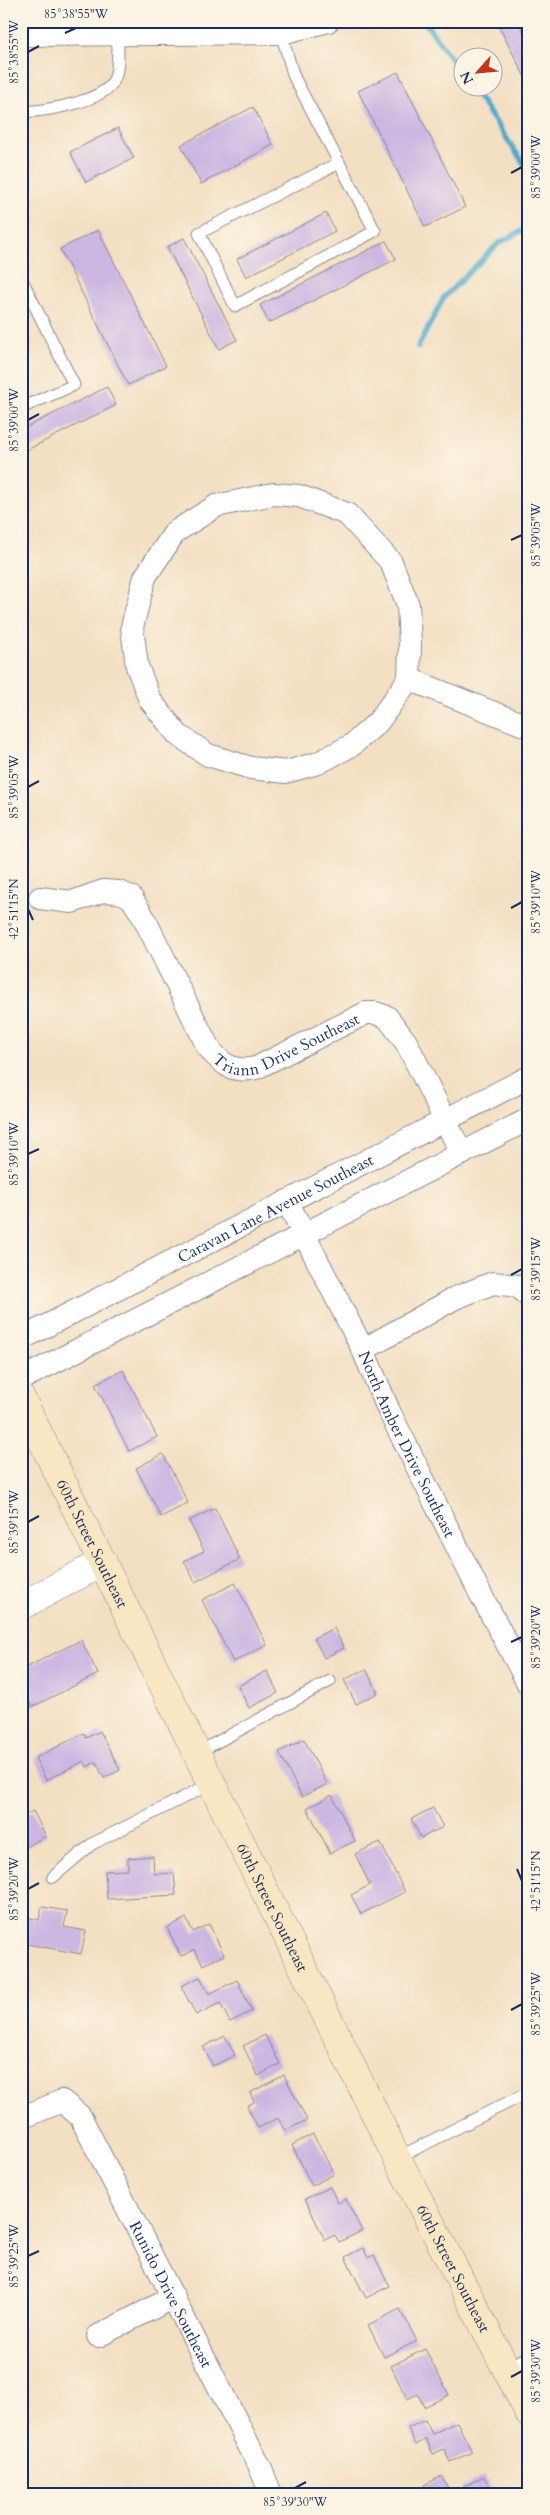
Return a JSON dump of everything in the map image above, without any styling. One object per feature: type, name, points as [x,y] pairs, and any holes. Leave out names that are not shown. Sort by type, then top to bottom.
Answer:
[{"type":"main road","name":"60th Street Southeast","points":[[21,1398],[397,2158],[519,2368],[529,2413]]},
{"type":"street","points":[[21,34],[118,33],[208,27],[281,33],[328,21]]},
{"type":"street","points":[[273,494],[299,496],[319,501],[346,514],[391,562],[408,604],[409,679],[378,722],[352,745],[318,763],[286,772],[250,768],[208,755],[178,736],[150,700],[137,666],[132,627],[145,577],[175,532],[216,506],[273,494]]},
{"type":"street","points":[[409,679],[529,727]]},
{"type":"street","name":"Triann Drive Southeast","points":[[40,898],[72,902],[103,891],[119,892],[131,897],[144,918],[208,1047],[219,1061],[230,1068],[243,1071],[256,1068],[366,1013],[375,1013],[387,1017],[406,1042],[462,1154]]},
{"type":"street","name":"Caravan Lane Avenue Southeast","points":[[21,1339],[529,1076]]},
{"type":"street","points":[[21,1378],[529,1119]]},
{"type":"street","name":"North Amber Drive Southeast","points":[[287,1202],[363,1350],[389,1412],[480,1593],[529,1685]]},
{"type":"street","points":[[363,1350],[455,1298],[493,1283],[523,1291]]},
{"type":"street","points":[[21,1606],[103,1562]]},
{"type":"street","name":"Runido Drive Southeast","points":[[21,2118],[62,2101],[80,2116],[260,2467],[271,2494]]},
{"type":"street","points":[[98,2336],[174,2298]]},
{"type":"lane","points":[[21,111],[38,112],[66,107],[105,90],[113,82],[116,75],[118,33]]},
{"type":"lane","points":[[281,33],[294,77],[340,164],[375,231],[235,306],[199,232],[340,164]]},
{"type":"lane","points":[[21,278],[74,385],[21,408]]},
{"type":"lane","points":[[197,1753],[330,1681]]},
{"type":"lane","points":[[53,1877],[92,1844],[212,1783]]},
{"type":"lane","points":[[397,2158],[529,2092]]},
{"type":"building","points":[[496,21],[518,21],[529,42],[529,85]]},
{"type":"building","points":[[398,72],[465,207],[425,227],[358,91]]},
{"type":"building","points":[[253,107],[273,145],[201,184],[181,145]]},
{"type":"building","points":[[118,128],[134,158],[86,182],[70,152]]},
{"type":"building","points":[[326,213],[335,231],[246,277],[237,259]]},
{"type":"building","points":[[98,230],[166,366],[128,385],[60,249]]},
{"type":"building","points":[[184,238],[237,340],[219,349],[167,247]]},
{"type":"building","points":[[386,241],[396,259],[269,323],[260,305]]},
{"type":"building","points":[[107,387],[116,405],[21,453],[21,430]]},
{"type":"building","points":[[123,1370],[157,1437],[129,1451],[95,1384]]},
{"type":"building","points":[[163,1454],[188,1503],[161,1517],[136,1468]]},
{"type":"building","points":[[215,1508],[240,1559],[195,1582],[184,1561],[204,1551],[189,1521]]},
{"type":"building","points":[[235,1583],[267,1645],[233,1662],[202,1600]]},
{"type":"building","points":[[334,1628],[344,1648],[324,1658],[314,1638]]},
{"type":"building","points":[[81,1640],[98,1674],[32,1707],[21,1686],[21,1670]]},
{"type":"building","points":[[366,1669],[378,1693],[356,1704],[344,1680]]},
{"type":"building","points":[[267,1671],[278,1693],[249,1708],[238,1686]]},
{"type":"building","points":[[100,1731],[120,1770],[104,1778],[96,1762],[87,1767],[84,1761],[46,1780],[35,1758],[84,1733],[86,1738]]},
{"type":"building","points":[[304,1739],[327,1784],[302,1797],[279,1752]]},
{"type":"building","points":[[332,1795],[355,1841],[330,1853],[307,1808]]},
{"type":"building","points":[[433,1808],[443,1827],[421,1838],[411,1819]]},
{"type":"building","points":[[33,1811],[46,1836],[24,1848],[21,1842],[21,1817]]},
{"type":"building","points":[[380,1842],[405,1892],[361,1914],[351,1895],[370,1885],[355,1854]]},
{"type":"building","points":[[153,1856],[154,1874],[174,1873],[176,1895],[107,1899],[105,1871],[128,1870],[128,1858]]},
{"type":"building","points":[[42,1907],[67,1911],[64,1927],[86,1931],[81,1954],[21,1943],[21,1916],[39,1920]]},
{"type":"building","points":[[186,1918],[193,1932],[209,1924],[224,1955],[203,1965],[195,1950],[181,1956],[167,1928]]},
{"type":"building","points":[[200,1977],[209,1994],[237,1980],[252,2011],[230,2022],[220,2003],[196,2015],[181,1986]]},
{"type":"building","points":[[265,2035],[280,2064],[258,2076],[243,2046]]},
{"type":"building","points":[[225,2036],[235,2055],[213,2066],[203,2047]]},
{"type":"building","points":[[284,2075],[307,2120],[285,2131],[278,2118],[258,2128],[247,2106],[254,2102],[250,2093]]},
{"type":"building","points":[[313,2134],[334,2174],[312,2186],[292,2145]]},
{"type":"building","points":[[330,2187],[338,2203],[346,2199],[362,2231],[339,2242],[335,2235],[325,2240],[305,2199]]},
{"type":"building","points":[[363,2248],[368,2258],[374,2255],[389,2286],[366,2298],[345,2257]]},
{"type":"building","points":[[400,2309],[417,2341],[384,2357],[368,2325]]},
{"type":"building","points":[[425,2349],[449,2395],[424,2407],[418,2394],[407,2399],[391,2366]]},
{"type":"building","points":[[425,2420],[432,2434],[457,2422],[472,2452],[450,2462],[444,2449],[433,2454],[426,2439],[416,2445],[408,2428]]},
{"type":"building","points":[[442,2476],[450,2493],[428,2494],[424,2485]]},
{"type":"building","points":[[484,2476],[493,2494],[466,2494],[463,2487]]},
{"type":"waterway","points":[[424,21],[452,60]]},
{"type":"waterway","points":[[479,98],[529,171]]},
{"type":"waterway","points":[[418,347],[444,297],[499,243],[529,227]]}]
